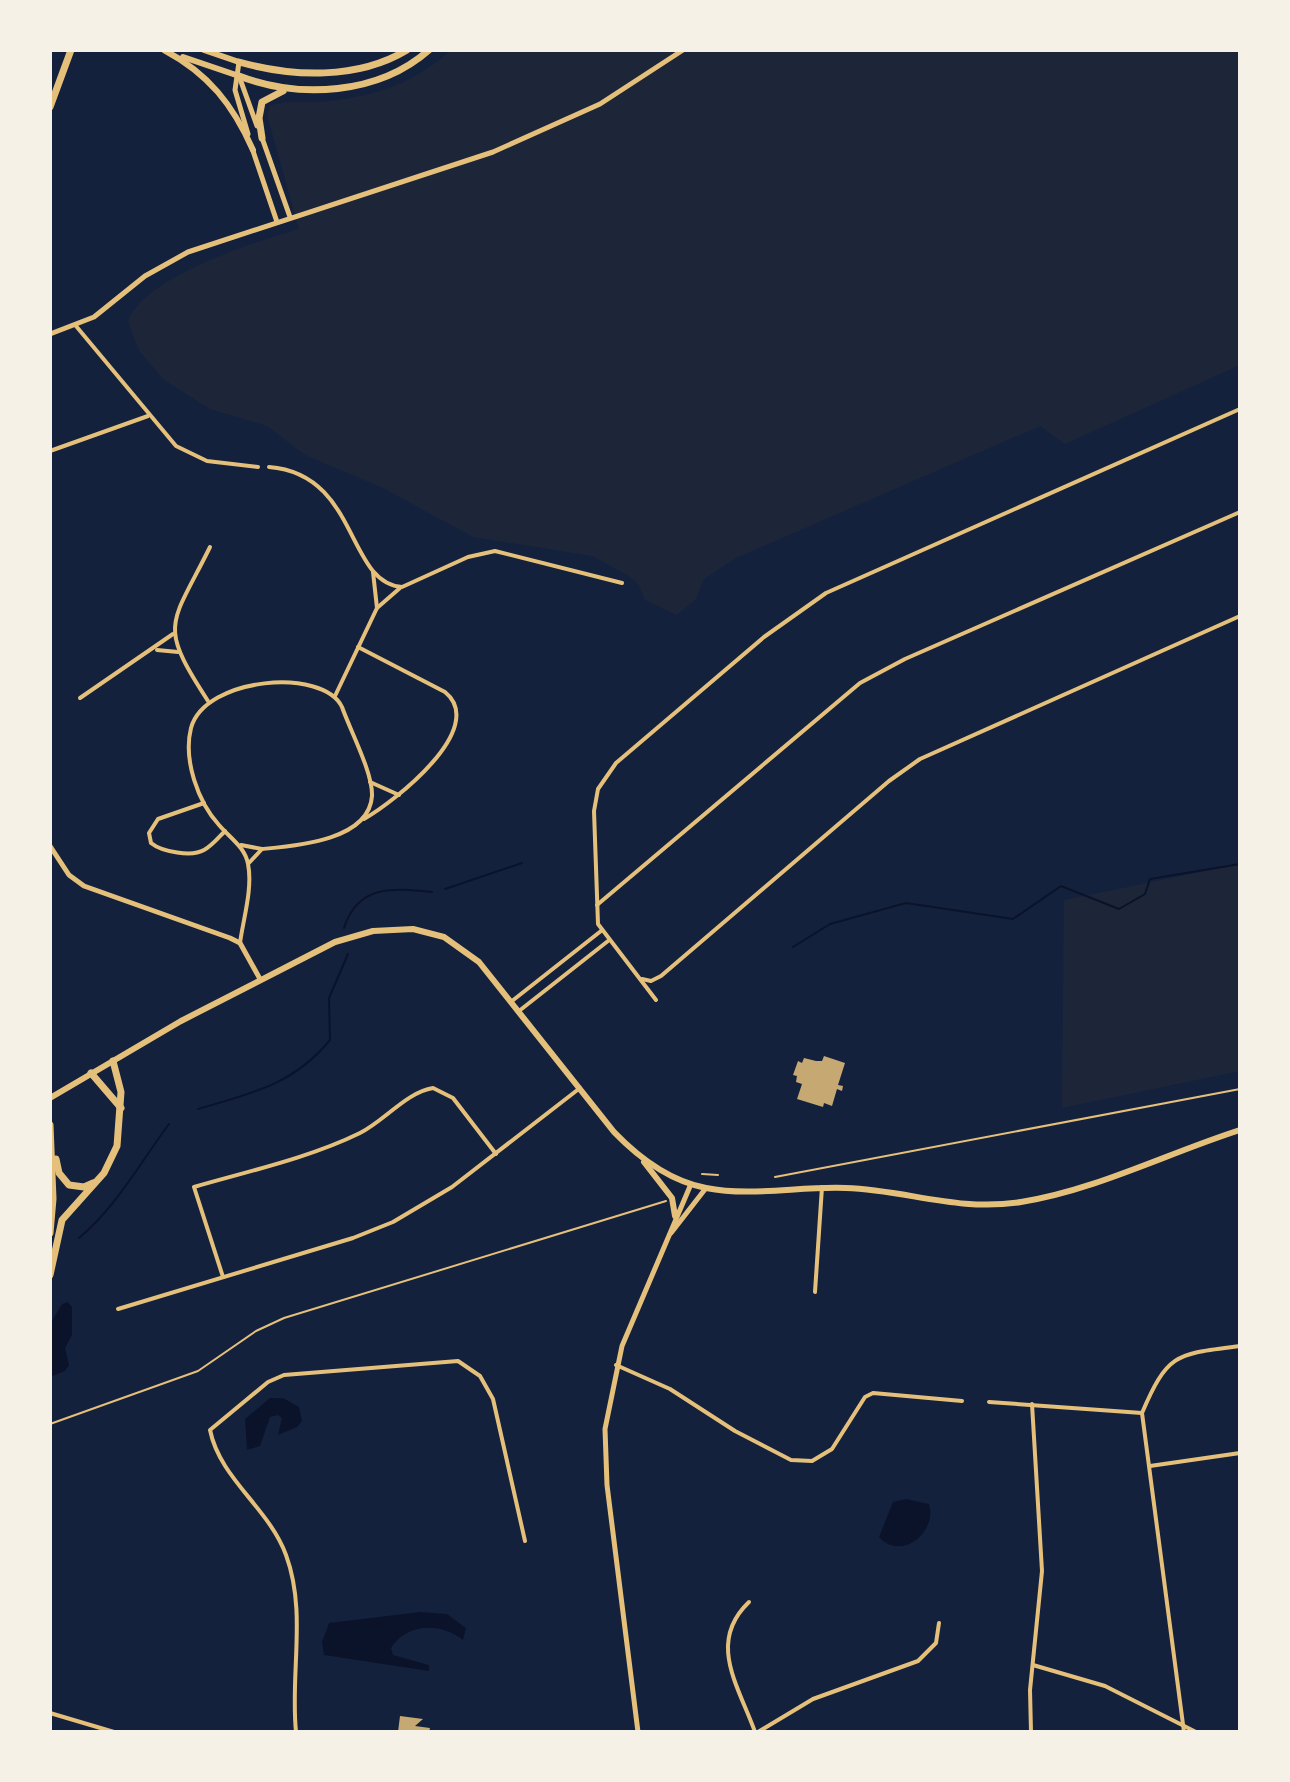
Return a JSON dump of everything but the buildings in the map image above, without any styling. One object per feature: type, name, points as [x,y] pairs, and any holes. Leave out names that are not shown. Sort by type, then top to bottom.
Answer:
[{"type":"highway","points":[[50,107],[71,50]]},
{"type":"highway","points":[[239,62],[281,73],[319,73],[365,67],[407,50]]},
{"type":"highway","points":[[262,138],[259,118],[262,102],[272,94],[372,82],[408,67],[429,50]]},
{"type":"highway","points":[[239,76],[277,87],[302,89]]},
{"type":"highway","points":[[50,1275],[62,1220],[99,1180],[117,1146],[121,1092],[113,1061]]},
{"type":"highway","points":[[91,1073],[121,1108]]},
{"type":"highway","points":[[50,1125],[56,1162],[64,1180],[69,1185],[84,1187],[99,1180]]},
{"type":"highway","points":[[50,1125],[50,1233]]},
{"type":"main road","points":[[164,50],[239,76]]},
{"type":"main road","points":[[164,50],[199,70],[222,94],[253,150]]},
{"type":"main road","points":[[204,50],[239,62]]},
{"type":"main road","points":[[50,1098],[260,979],[355,935],[413,929],[444,937],[470,953],[668,1190],[675,1216]]},
{"type":"main road","points":[[639,1156],[691,1184],[706,1188],[861,1188],[966,1206],[1020,1202],[1078,1187],[1240,1130]]},
{"type":"street","points":[[50,334],[76,326],[101,312],[145,276],[175,258],[290,217],[453,167],[526,138],[607,100],[683,50]]},
{"type":"street","points":[[239,62],[239,76],[290,217]]},
{"type":"street","points":[[239,76],[235,83],[236,97],[277,222]]},
{"type":"street","points":[[76,326],[176,446],[194,457],[224,466],[258,467]]},
{"type":"street","points":[[656,1000],[601,931],[596,906],[594,811],[598,789],[609,772],[776,628],[813,601],[854,579],[1240,409]]},
{"type":"street","points":[[50,451],[148,416]]},
{"type":"street","points":[[269,467],[297,472],[322,487],[373,572],[389,585],[402,587]]},
{"type":"street","points":[[596,906],[820,713],[868,678],[1240,512]]},
{"type":"street","points":[[208,701],[178,652],[173,634],[177,614],[210,547]]},
{"type":"street","points":[[355,825],[370,805],[370,782],[335,696],[377,608],[402,587],[468,557],[495,551],[622,583]]},
{"type":"street","points":[[373,572],[377,608]]},
{"type":"street","points":[[640,978],[651,981],[661,976],[889,781],[920,759],[1240,616]]},
{"type":"street","points":[[80,698],[173,634]]},
{"type":"street","points":[[238,844],[262,849],[323,841],[355,825],[399,795],[453,734],[458,719],[455,703],[437,688],[358,647]]},
{"type":"street","points":[[152,651],[178,652]]},
{"type":"street","points":[[260,979],[240,943],[248,864],[238,844],[204,803],[189,746],[194,719],[208,701],[237,688],[270,684],[306,686],[335,696]]},
{"type":"street","points":[[370,782],[399,795]]},
{"type":"street","points":[[204,803],[158,819],[149,833],[151,843],[160,849],[195,853],[206,849],[225,831]]},
{"type":"street","points":[[50,846],[69,875],[84,886],[211,929],[240,943]]},
{"type":"street","points":[[248,864],[262,849]]},
{"type":"street","points":[[511,1002],[601,931]]},
{"type":"street","points":[[519,1011],[609,941]]},
{"type":"street","points":[[223,1277],[194,1187],[346,1139],[377,1124],[420,1092],[433,1088],[453,1098],[496,1154]]},
{"type":"street","points":[[118,1309],[353,1238],[393,1222],[439,1196],[580,1088]]},
{"type":"street","points":[[638,1732],[605,1465],[608,1409],[616,1365],[671,1234],[675,1216],[691,1184]]},
{"type":"street","points":[[815,1292],[822,1187]]},
{"type":"street","points":[[671,1234],[706,1188]]},
{"type":"street","points":[[1184,1732],[1142,1413],[1156,1380],[1176,1359],[1193,1352],[1240,1346]]},
{"type":"street","points":[[296,1732],[298,1633],[287,1557],[277,1537],[219,1457],[210,1430],[268,1382],[284,1375],[458,1361],[480,1376],[493,1399],[525,1541]]},
{"type":"street","points":[[616,1365],[670,1389],[735,1431],[791,1460],[812,1461],[832,1449],[865,1397],[873,1393],[962,1401]]},
{"type":"street","points":[[989,1402],[1142,1413]]},
{"type":"street","points":[[1031,1732],[1033,1665],[1042,1571],[1032,1404]]},
{"type":"street","points":[[1150,1466],[1240,1453]]},
{"type":"street","points":[[749,1602],[729,1625],[726,1642],[756,1732],[813,1699],[918,1661],[936,1643],[939,1623]]},
{"type":"street","points":[[1033,1665],[1067,1672],[1105,1686],[1196,1732]]},
{"type":"street","points":[[50,1713],[114,1732]]},
{"type":"path","points":[[775,1177],[1240,1089]]},
{"type":"path","points":[[702,1174],[718,1175]]},
{"type":"path","points":[[50,1424],[198,1371],[256,1331],[284,1318],[670,1200]]},
{"type":"shaded area","points":[[451,50],[1240,50],[1240,365],[1065,444],[1040,426],[736,558],[704,579],[696,599],[677,615],[645,600],[639,585],[629,576],[592,556],[473,537],[383,488],[305,455],[267,426],[210,409],[164,380],[139,351],[128,321],[138,305],[178,276],[230,252],[299,229],[267,115],[270,106],[288,102],[339,100],[374,93],[421,73]]},
{"type":"shaded area","points":[[1240,864],[1240,1071],[1062,1108],[1064,900]]},
{"type":"shaded area","points":[[68,1302],[72,1307],[72,1335],[65,1348],[69,1365],[65,1371],[50,1377],[50,1324],[62,1304]]},
{"type":"shaded area","points":[[270,1398],[283,1398],[299,1407],[302,1421],[297,1427],[278,1435],[282,1418],[278,1415],[270,1417],[260,1446],[247,1450],[245,1419]]},
{"type":"shaded area","points":[[906,1499],[929,1504],[928,1524],[916,1540],[907,1545],[888,1544],[879,1537],[893,1502]]},
{"type":"shaded area","points":[[420,1612],[447,1614],[466,1628],[463,1640],[444,1630],[415,1630],[391,1648],[393,1655],[429,1665],[429,1671],[324,1655],[322,1642],[329,1623]]},
{"type":"waterway","points":[[445,889],[522,863]]},
{"type":"waterway","points":[[793,947],[830,924],[906,903],[1013,919],[1061,886],[1119,909],[1145,894],[1150,879],[1240,864]]},
{"type":"waterway","points":[[344,928],[358,903],[368,896],[391,890],[432,892]]},
{"type":"waterway","points":[[198,1109],[270,1085],[301,1068],[316,1055],[330,1040],[329,998],[348,954]]},
{"type":"waterway","points":[[79,1238],[117,1198],[169,1124]]}]
